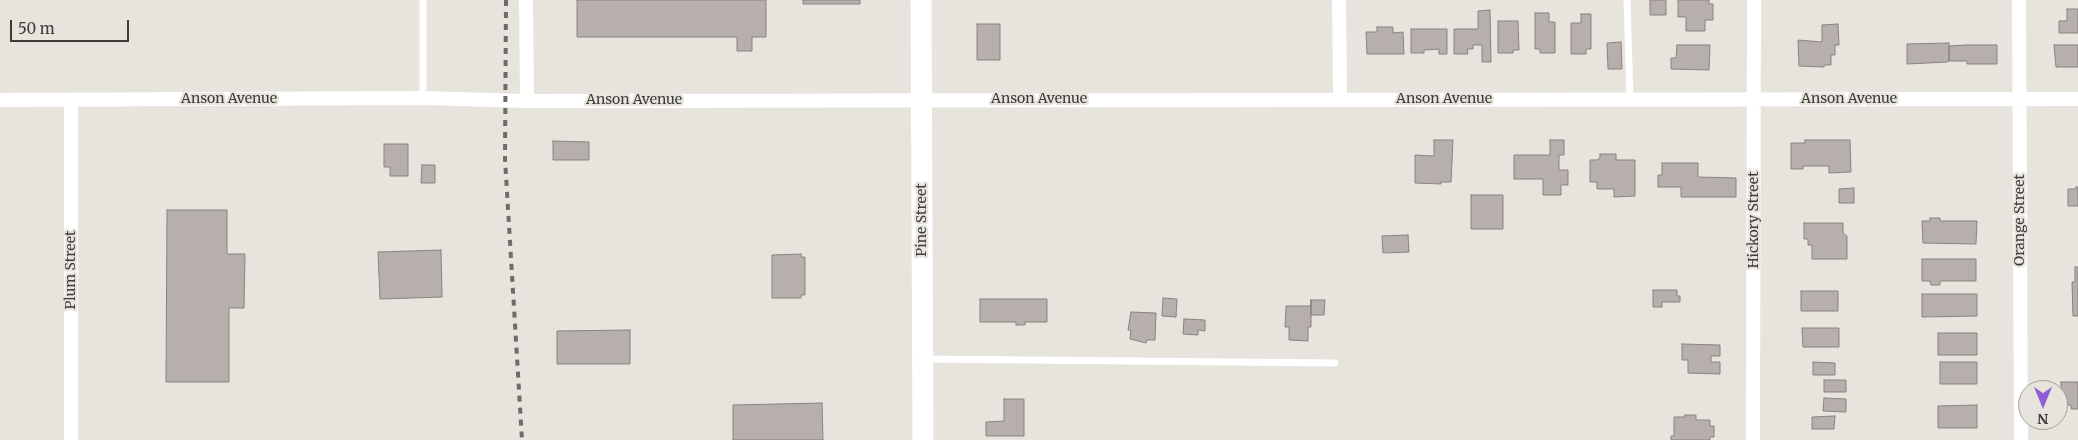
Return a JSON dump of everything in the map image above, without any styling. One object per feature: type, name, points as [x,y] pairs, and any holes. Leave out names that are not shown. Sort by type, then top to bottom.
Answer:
[{"type":"main road","name":"Pine Street","points":[[921,0],[923,440]]},
{"type":"street","points":[[526,0],[527,100]]},
{"type":"street","points":[[1339,0],[1340,100]]},
{"type":"street","name":"Hickory Street","points":[[1753,440],[1754,0]]},
{"type":"street","name":"Orange Street","points":[[2019,0],[2021,440]]},
{"type":"street","name":"Anson Avenue","points":[[0,100],[423,98],[527,100],[2078,99]]},
{"type":"street","name":"Plum Street","points":[[71,100],[71,440]]},
{"type":"lane","points":[[422,0],[423,98]]},
{"type":"lane","points":[[1626,0],[1629,26],[1630,99]]},
{"type":"lane","points":[[923,359],[1335,363]]},
{"type":"building","points":[[577,0],[766,0],[766,37],[752,37],[752,51],[737,51],[737,37],[577,37]]},
{"type":"building","points":[[803,0],[860,0],[860,4],[803,4]]},
{"type":"building","points":[[1650,0],[1666,0],[1666,15],[1650,15]]},
{"type":"building","points":[[1678,0],[1709,0],[1709,4],[1713,4],[1713,20],[1705,20],[1705,31],[1686,31],[1686,17],[1678,17]]},
{"type":"building","points":[[2067,9],[2078,9],[2078,33],[2059,33],[2059,21],[2067,21]]},
{"type":"building","points":[[1490,10],[1491,62],[1482,62],[1482,45],[1473,45],[1473,49],[1467,49],[1468,54],[1454,54],[1454,29],[1478,29],[1478,11]]},
{"type":"building","points":[[1535,13],[1549,13],[1549,22],[1555,22],[1555,53],[1540,53],[1540,49],[1535,49]]},
{"type":"building","points":[[1581,14],[1591,14],[1591,49],[1586,49],[1586,54],[1571,54],[1571,23],[1581,23]]},
{"type":"building","points":[[1498,21],[1518,21],[1519,50],[1513,50],[1513,53],[1498,53]]},
{"type":"building","points":[[977,24],[1000,24],[1000,60],[977,60]]},
{"type":"building","points":[[1838,24],[1839,45],[1835,45],[1835,55],[1831,55],[1831,65],[1824,65],[1824,67],[1799,66],[1798,40],[1822,42],[1822,25]]},
{"type":"building","points":[[1377,27],[1393,27],[1393,33],[1403,32],[1404,54],[1367,54],[1366,32],[1377,32]]},
{"type":"building","points":[[1411,29],[1447,29],[1447,54],[1439,54],[1439,49],[1424,50],[1424,53],[1411,53]]},
{"type":"building","points":[[1621,42],[1622,69],[1608,69],[1607,43]]},
{"type":"building","points":[[1949,43],[1949,61],[1947,62],[1907,64],[1907,44]]},
{"type":"building","points":[[1677,45],[1710,45],[1709,70],[1671,69],[1671,58],[1676,58]]},
{"type":"building","points":[[1997,45],[1997,64],[1967,64],[1967,61],[1949,61],[1949,46]]},
{"type":"building","points":[[2054,45],[2078,45],[2078,67],[2056,67]]},
{"type":"building","points":[[1434,140],[1453,140],[1451,182],[1441,182],[1441,184],[1415,183],[1415,155],[1434,156]]},
{"type":"building","points":[[1550,140],[1564,140],[1564,155],[1559,155],[1559,170],[1568,170],[1568,185],[1561,185],[1561,195],[1543,195],[1543,179],[1514,179],[1514,155],[1550,155]]},
{"type":"building","points":[[1805,140],[1850,140],[1851,172],[1829,173],[1829,166],[1803,166],[1803,169],[1791,169],[1791,143],[1805,143]]},
{"type":"building","points":[[553,141],[589,142],[589,160],[553,160]]},
{"type":"building","points":[[384,144],[408,144],[408,176],[390,176],[390,167],[384,167]]},
{"type":"building","points":[[1600,154],[1616,154],[1616,160],[1635,160],[1635,196],[1614,197],[1614,189],[1597,189],[1597,182],[1590,182],[1590,160],[1597,160],[1600,158]]},
{"type":"building","points":[[1662,163],[1698,163],[1698,177],[1736,178],[1736,197],[1681,197],[1681,187],[1658,187],[1658,175],[1662,175]]},
{"type":"building","points":[[422,165],[435,165],[435,183],[421,183]]},
{"type":"building","points":[[2078,187],[2078,206],[2068,206],[2068,189],[2076,189]]},
{"type":"building","points":[[1854,188],[1854,203],[1839,203],[1839,189]]},
{"type":"building","points":[[1471,195],[1503,195],[1503,229],[1471,229]]},
{"type":"building","points":[[167,210],[227,210],[227,254],[245,254],[244,308],[229,308],[229,382],[166,382]]},
{"type":"building","points":[[1930,218],[1940,218],[1940,221],[1977,221],[1976,244],[1923,243],[1922,221],[1930,221]]},
{"type":"building","points":[[1804,223],[1843,223],[1843,233],[1847,236],[1847,259],[1812,259],[1812,245],[1808,245],[1808,239],[1804,239]]},
{"type":"building","points":[[1408,235],[1409,252],[1383,253],[1382,236]]},
{"type":"building","points":[[441,250],[442,297],[380,299],[378,252]]},
{"type":"building","points":[[801,254],[801,257],[805,257],[805,295],[801,295],[801,298],[772,298],[772,255]]},
{"type":"building","points":[[1922,259],[1976,259],[1976,281],[1940,281],[1940,285],[1931,285],[1930,281],[1922,281]]},
{"type":"building","points":[[2075,267],[2078,267],[2078,316],[2073,316],[2072,282],[2075,282]]},
{"type":"building","points":[[1653,290],[1677,290],[1680,302],[1662,302],[1662,307],[1653,307]]},
{"type":"building","points":[[1801,291],[1838,291],[1838,311],[1801,311]]},
{"type":"building","points":[[1922,294],[1977,294],[1977,316],[1922,317]]},
{"type":"building","points":[[1163,298],[1177,299],[1176,317],[1162,316]]},
{"type":"building","points":[[980,299],[1047,299],[1047,322],[1025,322],[1025,325],[1016,325],[1016,322],[980,322]]},
{"type":"building","points":[[1311,300],[1325,300],[1324,315],[1311,315]]},
{"type":"building","points":[[1286,306],[1311,306],[1311,327],[1308,327],[1308,341],[1289,340],[1289,327],[1285,327]]},
{"type":"building","points":[[1131,312],[1156,313],[1155,340],[1147,340],[1146,343],[1130,339],[1131,330],[1128,330]]},
{"type":"building","points":[[1184,319],[1205,320],[1205,331],[1198,330],[1198,335],[1183,334]]},
{"type":"building","points":[[1802,328],[1839,328],[1839,347],[1803,347]]},
{"type":"building","points":[[630,330],[630,364],[557,364],[557,331]]},
{"type":"building","points":[[1938,333],[1977,333],[1977,355],[1938,355]]},
{"type":"building","points":[[1682,344],[1720,345],[1720,356],[1711,356],[1711,362],[1720,362],[1720,374],[1688,373],[1688,360],[1682,360]]},
{"type":"building","points":[[1813,362],[1835,363],[1835,375],[1813,375]]},
{"type":"building","points":[[1940,362],[1977,362],[1977,384],[1940,384]]},
{"type":"building","points":[[1824,380],[1846,380],[1846,392],[1824,392]]},
{"type":"building","points":[[2068,382],[2078,382],[2078,409],[2071,409],[2071,405],[2068,405]]},
{"type":"building","points":[[1824,398],[1846,399],[1846,412],[1823,411]]},
{"type":"building","points":[[1004,399],[1024,399],[1024,436],[986,436],[986,422],[1004,421]]},
{"type":"building","points":[[822,403],[823,440],[733,440],[733,405]]},
{"type":"building","points":[[1977,405],[1977,428],[1938,428],[1938,406]]},
{"type":"building","points":[[1685,415],[1696,415],[1696,420],[1710,420],[1710,426],[1714,426],[1714,437],[1710,437],[1710,440],[1671,440],[1671,436],[1674,436],[1674,417],[1685,417]]},
{"type":"building","points":[[1835,416],[1834,429],[1812,429],[1812,417]]},
{"type":"railway","points":[[506,0],[505,159],[522,440]]}]
